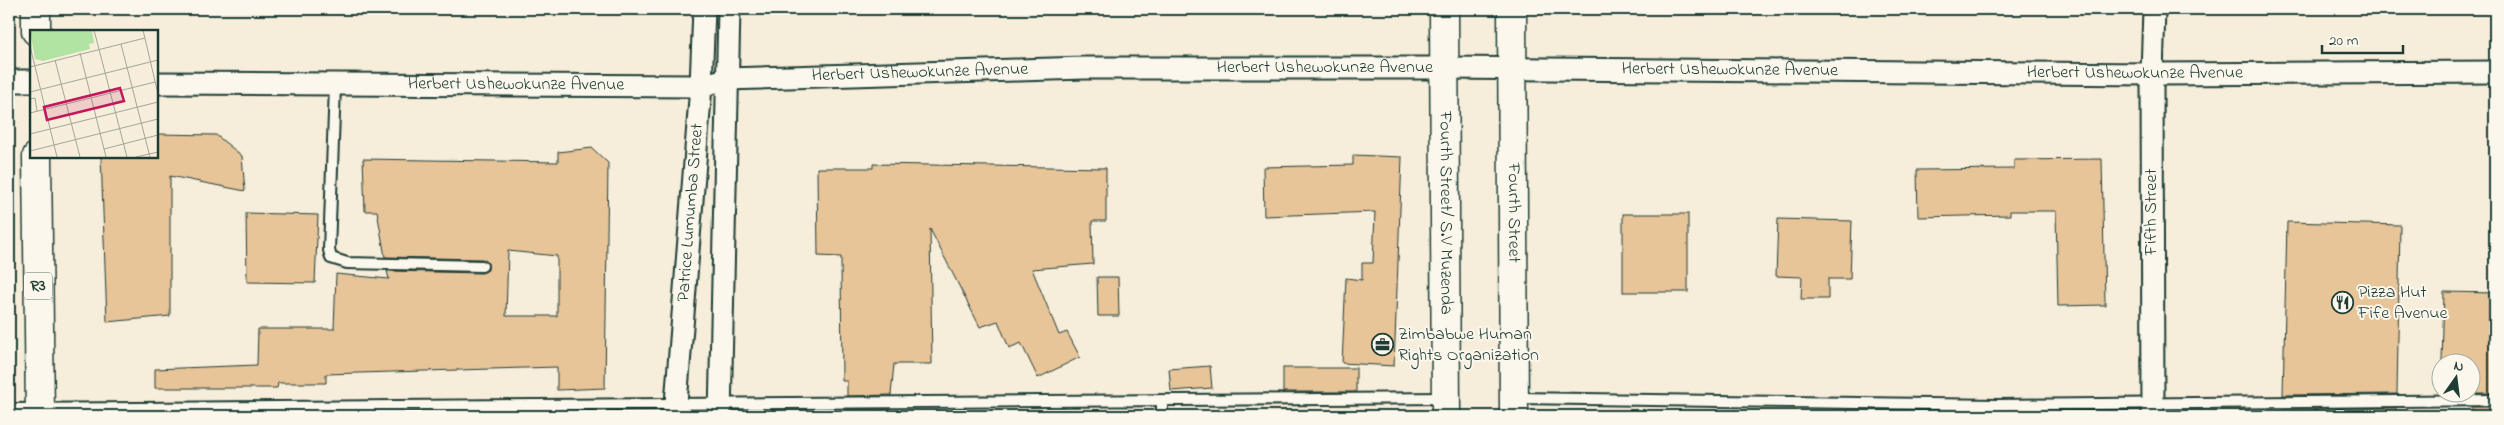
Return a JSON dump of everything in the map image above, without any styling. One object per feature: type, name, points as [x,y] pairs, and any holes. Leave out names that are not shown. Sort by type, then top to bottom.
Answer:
[{"type":"main road","points":[[36,9],[36,30]]},
{"type":"main road","name":"Fourth Street/ S.V Muzenda","points":[[1444,9],[1447,407]]},
{"type":"main road","name":"Fourth Street","points":[[1512,9],[1513,407]]},
{"type":"main road","name":"R3","points":[[37,158],[40,412]]},
{"type":"street","name":"Patrice Lumumba Street","points":[[675,410],[701,86],[704,9]]},
{"type":"street","name":"Patrice Lumumba Street","points":[[720,411],[729,9]]},
{"type":"street","name":"Fifth Street","points":[[2153,410],[2152,74],[2154,9]]},
{"type":"street","name":"Herbert Ushewokunze Avenue","points":[[158,83],[335,86],[701,86],[726,79],[1085,68],[1444,68],[2152,74],[2495,72]]},
{"type":"street","points":[[9,81],[30,81]]},
{"type":"lane","points":[[335,86],[329,250],[331,258],[347,264],[482,266]]},
{"type":"lane","points":[[1513,407],[1998,405],[2153,410],[2495,400]]},
{"type":"lane","points":[[1162,401],[1162,416]]},
{"type":"lane","points":[[9,409],[40,412],[720,411],[1162,401],[1447,407]]},
{"type":"lane","points":[[1997,416],[1998,405]]},
{"type":"building","points":[[158,134],[216,135],[242,156],[245,191],[170,176],[170,316],[107,322],[101,158],[158,158]]},
{"type":"building","points":[[592,148],[608,163],[605,388],[557,390],[557,367],[326,374],[326,383],[278,383],[277,388],[155,388],[155,369],[257,365],[258,329],[334,329],[336,274],[389,279],[387,271],[482,273],[488,270],[488,263],[482,259],[385,257],[377,211],[365,211],[363,159],[558,162],[558,152]],"holes":[[[508,251],[557,256],[557,316],[506,316]]]},
{"type":"building","points":[[1353,155],[1402,157],[1394,366],[1342,363],[1346,278],[1362,280],[1362,263],[1373,263],[1375,212],[1264,216],[1263,167],[1353,165]]},
{"type":"building","points":[[2102,159],[2105,305],[2058,306],[2056,211],[2010,211],[2010,215],[1918,217],[1917,170],[2014,169],[2014,160]]},
{"type":"building","points":[[873,164],[1106,168],[1106,221],[1092,221],[1093,264],[1032,269],[1059,335],[1067,332],[1080,357],[1038,378],[1021,343],[1009,348],[998,321],[980,327],[930,229],[932,364],[894,364],[891,395],[847,396],[847,381],[842,381],[841,257],[818,256],[817,168],[873,168]]},
{"type":"building","points":[[246,213],[318,215],[315,283],[247,282]]},
{"type":"building","points":[[1623,214],[1688,214],[1688,292],[1623,292]]},
{"type":"building","points":[[1778,219],[1852,221],[1850,279],[1828,279],[1828,299],[1801,299],[1802,277],[1776,276]]},
{"type":"building","name":"Pizza Hut Fife Avenue","points":[[2287,222],[2400,225],[2397,394],[2283,395]]},
{"type":"building","points":[[1097,277],[1118,277],[1119,316],[1098,316]]},
{"type":"building","points":[[2444,292],[2495,293],[2495,393],[2482,393],[2482,352],[2442,352]]},
{"type":"building","points":[[1210,366],[1212,388],[1171,391],[1169,369]]},
{"type":"building","points":[[1283,368],[1356,368],[1356,392],[1283,392]]},
{"type":"building","points":[[2472,407],[2495,407],[2495,416],[2472,416]]},
{"type":"building","points":[[2396,408],[2396,416],[2283,416],[2283,409]]},
{"type":"building","points":[[847,409],[890,409],[890,416],[847,416]]},
{"type":"place","name":"Pizza Hut Fife Avenue","points":[[2342,303]]},
{"type":"place","name":"Zimbabwe Human Rights Organization","points":[[1382,345]]}]
